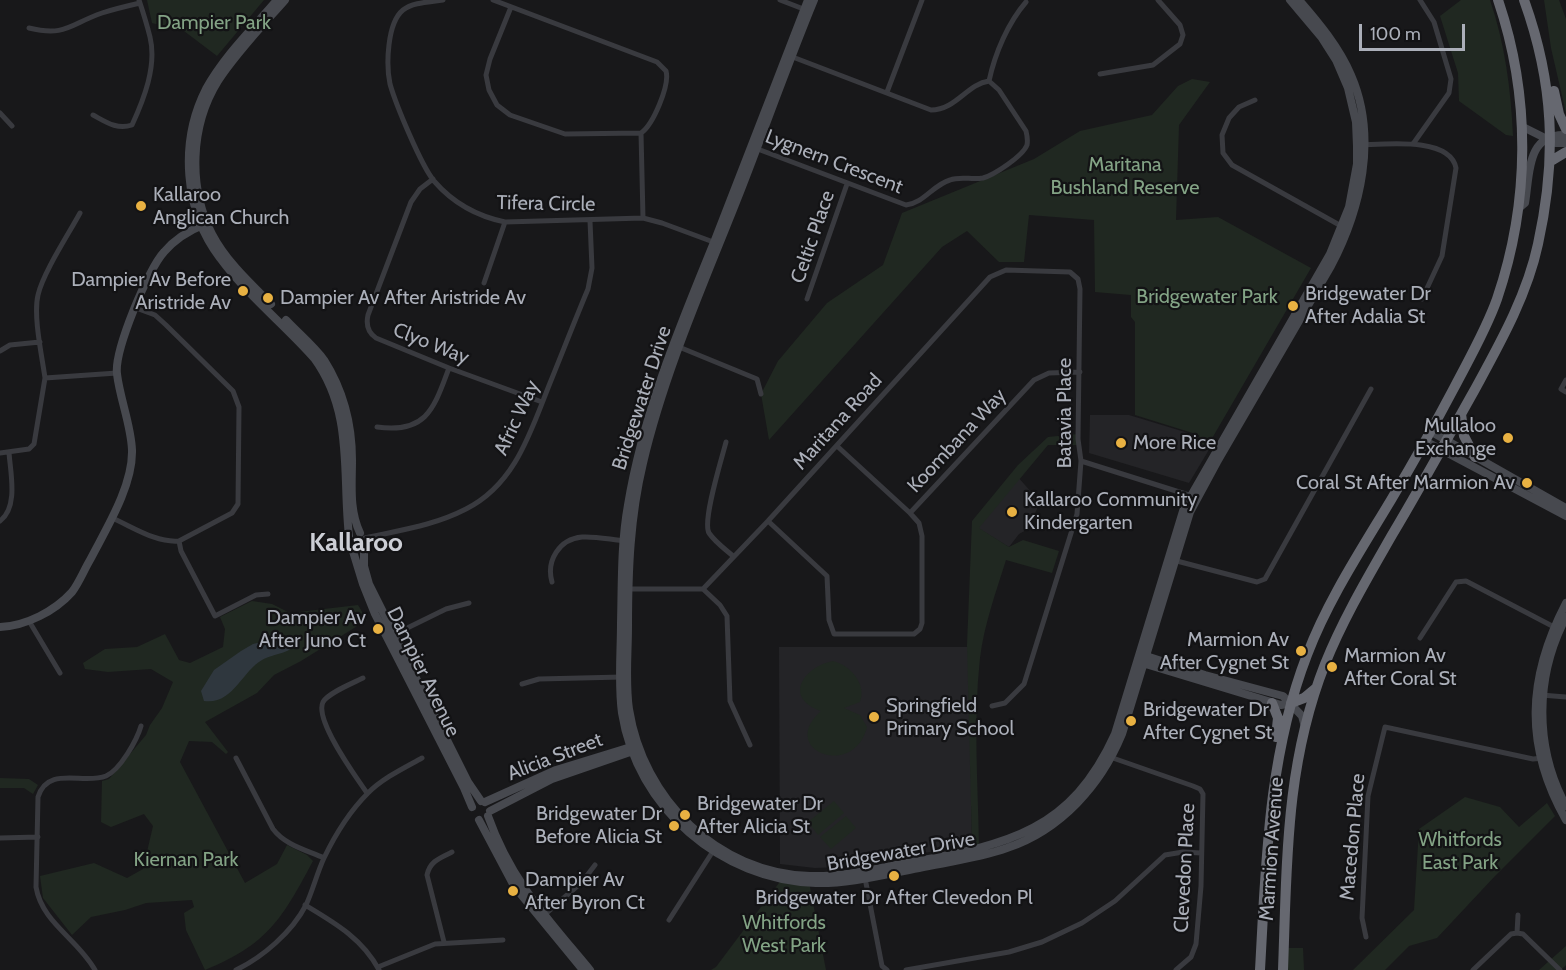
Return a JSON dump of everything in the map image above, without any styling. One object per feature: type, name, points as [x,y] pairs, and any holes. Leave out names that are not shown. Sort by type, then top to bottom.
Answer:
[{"type":"highway","name":"Marmion Avenue","points":[[1260,970],[1272,793],[1291,703],[1317,631],[1478,342],[1496,300],[1519,208],[1523,127],[1509,32],[1498,0]]},
{"type":"highway","name":"Marmion Avenue","points":[[1283,970],[1288,828],[1293,781],[1305,727],[1317,688],[1339,632],[1355,600],[1444,445],[1509,325],[1538,245],[1551,161],[1549,100],[1544,68],[1524,0]]},
{"type":"highway","points":[[1544,68],[1551,73],[1559,114],[1566,129]]},
{"type":"highway","points":[[1551,161],[1566,152]]},
{"type":"highway","points":[[1461,414],[1464,436],[1475,457]]},
{"type":"highway","points":[[1291,703],[1304,698],[1317,688]]},
{"type":"highway","points":[[1272,703],[1278,724],[1269,783],[1272,793]]},
{"type":"street","name":"Dampier Avenue","points":[[277,0],[220,67],[207,88],[197,112],[190,141],[189,169],[194,202],[216,253],[232,273],[314,358],[334,393],[345,440],[349,536]]},
{"type":"street","name":"Dampier Avenue","points":[[285,0],[218,81],[204,110],[197,134],[195,164],[204,224],[230,260],[323,359],[332,376],[340,393],[348,421],[352,452],[352,507],[363,538],[366,575],[390,636],[464,788],[472,807],[473,816],[486,829],[507,875],[583,970]]},
{"type":"street","name":"Tifera Circle","points":[[443,0],[413,5],[401,11],[394,21],[388,53],[390,85],[419,155],[433,179],[457,203],[483,216],[505,222],[643,218],[662,222],[717,243]]},
{"type":"street","points":[[493,0],[657,62],[664,68],[667,83],[651,124],[641,133],[565,134],[510,115],[497,105],[489,90],[487,68],[511,7]]},
{"type":"street","points":[[780,0],[807,10]]},
{"type":"street","name":"Bridgewater Drive","points":[[808,0],[807,10],[790,56],[677,346],[642,465],[627,541],[624,677],[635,748],[643,776],[661,803],[688,833],[715,849],[776,872],[810,876],[865,874],[991,846],[1029,831],[1061,809],[1109,757],[1193,497],[1345,228],[1360,146],[1360,111],[1351,75],[1327,34],[1299,0]]},
{"type":"street","name":"Bridgewater Drive","points":[[807,10],[814,0]]},
{"type":"street","points":[[887,92],[922,0]]},
{"type":"street","points":[[1100,74],[1153,65],[1180,44],[1183,35],[1180,25],[1158,0]]},
{"type":"street","name":"Bridgewater Drive","points":[[1290,0],[1322,38],[1345,77],[1353,104],[1360,146]]},
{"type":"street","points":[[1413,144],[1449,93],[1451,79],[1434,22],[1420,0]]},
{"type":"street","points":[[28,28],[57,31],[140,1],[150,38],[152,58],[150,71],[132,125],[124,128],[116,127],[93,115]]},
{"type":"street","points":[[790,56],[931,110],[937,110],[950,106],[979,84],[989,81],[1012,20],[1026,2]]},
{"type":"street","name":"Lygnern Crescent","points":[[754,148],[900,204],[913,204],[947,181],[986,177],[1015,158],[1026,147],[1028,142],[1026,131],[999,90],[989,81]]},
{"type":"street","points":[[1255,100],[1239,107],[1229,118],[1222,135],[1223,153],[1232,165],[1345,228]]},
{"type":"street","points":[[0,113],[12,126]]},
{"type":"street","points":[[1523,127],[1549,139],[1566,143]]},
{"type":"street","points":[[641,133],[643,218]]},
{"type":"street","points":[[1519,208],[1525,203],[1533,153],[1549,139],[1557,135],[1566,135]]},
{"type":"street","points":[[1360,146],[1413,144],[1441,149],[1455,160],[1456,168],[1442,256],[1422,299]]},
{"type":"street","name":"Clyo Way","points":[[433,179],[420,189],[411,202],[368,315],[367,326],[371,335],[449,368],[542,402]]},
{"type":"street","name":"Celtic Place","points":[[807,299],[847,184]]},
{"type":"street","points":[[0,453],[29,449],[34,444],[45,378],[40,342],[38,297],[42,283],[80,213]]},
{"type":"street","name":"Afric Way","points":[[363,538],[440,521],[480,500],[508,472],[523,451],[588,289],[592,268],[590,221]]},
{"type":"street","points":[[484,283],[505,222]]},
{"type":"street","points":[[0,627],[10,627],[29,621],[49,611],[73,591],[112,518],[125,490],[132,451],[117,373],[120,351],[136,308],[158,260],[179,238],[204,224]]},
{"type":"street","name":"Maritana Road","points":[[703,589],[837,446],[990,277],[1006,270],[1058,271],[1075,275]]},
{"type":"street","name":"Batavia Place","points":[[992,706],[1005,703],[1024,684],[1077,514],[1081,461],[1078,439],[1080,289],[1075,275]]},
{"type":"street","points":[[112,518],[159,539],[169,542],[179,541],[232,513],[238,504],[239,407],[233,391],[166,325],[154,315],[136,308]]},
{"type":"street","points":[[0,351],[10,345],[40,342]]},
{"type":"street","points":[[677,346],[757,379],[761,394]]},
{"type":"street","points":[[377,427],[397,429],[421,421],[435,404],[449,368]]},
{"type":"street","name":"Koombana Way","points":[[768,521],[827,576],[829,620],[834,634],[914,634],[920,629],[922,618],[921,531],[919,523],[910,513],[1034,380],[1049,373],[1080,372]]},
{"type":"street","points":[[45,378],[117,373]]},
{"type":"street","points":[[1566,380],[1561,389],[1566,392]]},
{"type":"street","points":[[1171,560],[1257,582],[1265,579],[1371,389]]},
{"type":"street","points":[[1427,436],[1566,516]]},
{"type":"street","points":[[726,442],[707,525],[711,535],[733,556]]},
{"type":"street","points":[[1444,445],[1475,457],[1566,508]]},
{"type":"street","points":[[837,446],[910,513]]},
{"type":"street","points":[[0,520],[9,510],[11,496],[9,452]]},
{"type":"street","points":[[1081,461],[1193,497]]},
{"type":"street","points":[[354,532],[363,538],[358,549],[352,548],[348,542],[349,536],[354,532]]},
{"type":"street","points":[[552,582],[550,567],[553,558],[560,548],[571,540],[586,537],[627,541]]},
{"type":"street","points":[[179,541],[181,551],[215,616],[256,595],[268,594]]},
{"type":"street","name":"Dampier Avenue","points":[[352,548],[363,584],[468,782],[486,808],[497,842],[521,885],[542,917],[590,970]]},
{"type":"street","points":[[1420,638],[1456,582],[1466,581],[1556,629]]},
{"type":"street","points":[[625,589],[703,589],[720,605],[727,616],[730,701],[750,745]]},
{"type":"street","points":[[390,636],[446,609],[469,603]]},
{"type":"street","points":[[1566,603],[1556,629],[1539,695],[1543,758],[1548,784],[1566,820]]},
{"type":"street","points":[[1556,629],[1566,617]]},
{"type":"street","points":[[29,621],[60,673]]},
{"type":"street","points":[[1141,659],[1283,696],[1302,716],[1305,727]]},
{"type":"street","points":[[1141,659],[1272,703],[1281,705],[1291,703]]},
{"type":"street","points":[[522,684],[539,679],[624,677]]},
{"type":"street","points":[[363,678],[328,696],[321,711],[324,722],[367,794]]},
{"type":"street","points":[[1539,695],[1566,697]]},
{"type":"street","points":[[95,970],[83,952],[40,905],[36,887],[38,796],[43,786],[53,779],[100,777],[109,774],[136,742],[141,726]]},
{"type":"street","name":"Macedon Place","points":[[1366,937],[1362,918],[1368,796],[1384,727],[1533,759],[1543,758]]},
{"type":"street","name":"Alicia Street","points":[[486,808],[552,779],[635,748]]},
{"type":"street","name":"Clevedon Place","points":[[1109,757],[1200,789],[1204,798],[1201,886],[1195,948],[1189,960],[1176,970]]},
{"type":"street","points":[[236,758],[273,829],[279,836],[290,844],[324,858]]},
{"type":"street","points":[[236,970],[270,947],[285,933],[305,906],[324,858],[345,822],[367,794],[379,783],[422,758]]},
{"type":"street","points":[[1543,758],[1566,806]]},
{"type":"street","points":[[472,807],[475,802],[486,808],[479,820]]},
{"type":"street","points":[[0,838],[38,837]]},
{"type":"street","points":[[669,920],[715,849]]},
{"type":"street","points":[[444,942],[427,874],[434,861],[452,852]]},
{"type":"street","points":[[906,970],[1009,952],[1042,942],[1082,923],[1115,901],[1165,855],[1183,852],[1201,853]]},
{"type":"street","points":[[542,917],[582,882],[595,865]]},
{"type":"street","points":[[865,874],[882,966],[887,970]]},
{"type":"street","points":[[305,906],[346,930],[361,944],[378,969],[417,950],[444,942],[503,940]]},
{"type":"street","points":[[1517,933],[1518,915]]},
{"type":"street","points":[[1473,970],[1511,934],[1517,933],[1523,934],[1560,970]]},
{"type":"shaded area","points":[[1090,415],[1129,415],[1198,436],[1199,443],[1210,448],[1189,483],[1089,453]]},
{"type":"shaded area","name":"Kallaroo Community Kindergarten","points":[[1017,476],[1040,502],[1028,529],[1019,534],[1009,547],[978,528]]},
{"type":"shaded area","points":[[290,635],[298,640],[296,645],[255,665],[230,693],[222,698],[204,701],[201,691],[214,670],[253,644]]},
{"type":"shaded area","name":"Springfield Primary School","points":[[779,647],[969,647],[972,845],[839,867],[815,868],[780,864]]},
{"type":"green space","name":"Dampier Park","points":[[147,0],[264,0],[217,56],[184,31],[152,23]]},
{"type":"green space","points":[[1461,0],[1490,0],[1500,33],[1506,67],[1513,136],[1506,135],[1459,101],[1458,73],[1440,16]]},
{"type":"green space","points":[[1544,0],[1559,0],[1566,19],[1566,113],[1551,48]]},
{"type":"green space","points":[[1192,79],[1210,82],[1179,125],[1176,220],[1218,217],[1311,268],[1207,447],[1200,442],[1199,435],[1135,415],[1135,322],[1131,317],[1131,295],[1095,292],[1094,220],[1029,215],[1024,262],[999,262],[967,231],[942,247],[769,440],[761,394],[778,361],[827,303],[883,265],[902,213],[1034,159],[1080,131],[1152,115],[1178,86]]},
{"type":"green space","points":[[1078,434],[1079,445],[1048,445],[979,528],[1009,547],[1023,540],[1059,551],[1052,573],[1006,560],[987,621],[980,658],[977,705],[979,847],[972,845],[967,645],[972,521],[1018,465],[1048,437]]},
{"type":"green space","name":"Kiernan Park","points":[[252,601],[272,604],[290,613],[358,605],[367,620],[274,675],[257,693],[205,722],[228,752],[226,754],[212,742],[189,741],[180,762],[245,883],[277,864],[287,845],[307,855],[313,861],[292,899],[271,928],[244,950],[205,970],[186,930],[184,913],[194,907],[192,900],[146,903],[91,917],[72,935],[43,898],[40,876],[94,863],[127,878],[143,869],[153,826],[144,814],[111,827],[101,822],[102,781],[109,779],[146,735],[162,708],[173,682],[151,669],[108,672],[85,669],[83,663],[105,649],[137,647],[165,634],[179,660],[190,663],[223,647],[225,629],[220,617]]},
{"type":"green space","points":[[833,661],[856,676],[862,695],[860,702],[844,708],[860,715],[867,727],[859,743],[848,752],[835,756],[823,754],[813,747],[808,737],[810,725],[821,711],[809,705],[803,699],[800,691],[806,676],[822,664]]},
{"type":"green space","points":[[0,778],[29,779],[38,785],[33,794],[24,788],[0,788]]},
{"type":"green space","name":"Whitfords East Park","points":[[1465,797],[1500,807],[1519,827],[1547,803],[1555,816],[1437,938],[1409,946],[1385,970],[1353,970],[1414,910],[1419,829]]},
{"type":"green space","points":[[834,801],[844,813],[818,835],[808,822]]},
{"type":"green space","points":[[846,816],[856,828],[831,849],[820,837]]},
{"type":"green space","name":"Whitfords West Park","points":[[782,879],[809,882],[826,970],[711,970],[716,967]]},
{"type":"green space","points":[[1566,946],[1566,965],[1561,970],[1539,970]]},
{"type":"green space","points":[[1287,948],[1303,948],[1304,970],[1287,970]]},
{"type":"place","name":"Kallaroo Anglican Church","points":[[141,206]]},
{"type":"place","name":"Dampier Av Before Aristride Av","points":[[243,291]]},
{"type":"place","name":"Dampier Av After Aristride Av","points":[[268,298]]},
{"type":"place","name":"Bridgewater Dr After Adalia St","points":[[1293,306]]},
{"type":"place","name":"Mullaloo Exchange","points":[[1508,438]]},
{"type":"place","name":"More Rice","points":[[1121,443]]},
{"type":"place","name":"Coral St After Marmion Av","points":[[1527,483]]},
{"type":"place","name":"Kallaroo Community Kindergarten","points":[[1012,512]]},
{"type":"place","name":"Dampier Av After Juno Ct","points":[[378,629]]},
{"type":"place","name":"Marmion Av After Cygnet St","points":[[1301,651]]},
{"type":"place","name":"Marmion Av After Coral St","points":[[1332,667]]},
{"type":"place","name":"Springfield Primary School","points":[[874,717]]},
{"type":"place","name":"Bridgewater Dr After Cygnet St","points":[[1131,721]]},
{"type":"place","name":"Bridgewater Dr After Alicia St","points":[[685,815]]},
{"type":"place","name":"Bridgewater Dr Before Alicia St","points":[[674,826]]},
{"type":"place","name":"Bridgewater Dr After Clevedon Pl","points":[[894,876]]},
{"type":"place","name":"Dampier Av After Byron Ct","points":[[513,891]]},
{"type":"district","name":"Kallaroo","points":[[356,543]]},
{"type":"park label","name":"Maritana Bushland Reserve","points":[[1125,176]]},
{"type":"park label","name":"Bridgewater Park","points":[[1207,297]]}]
